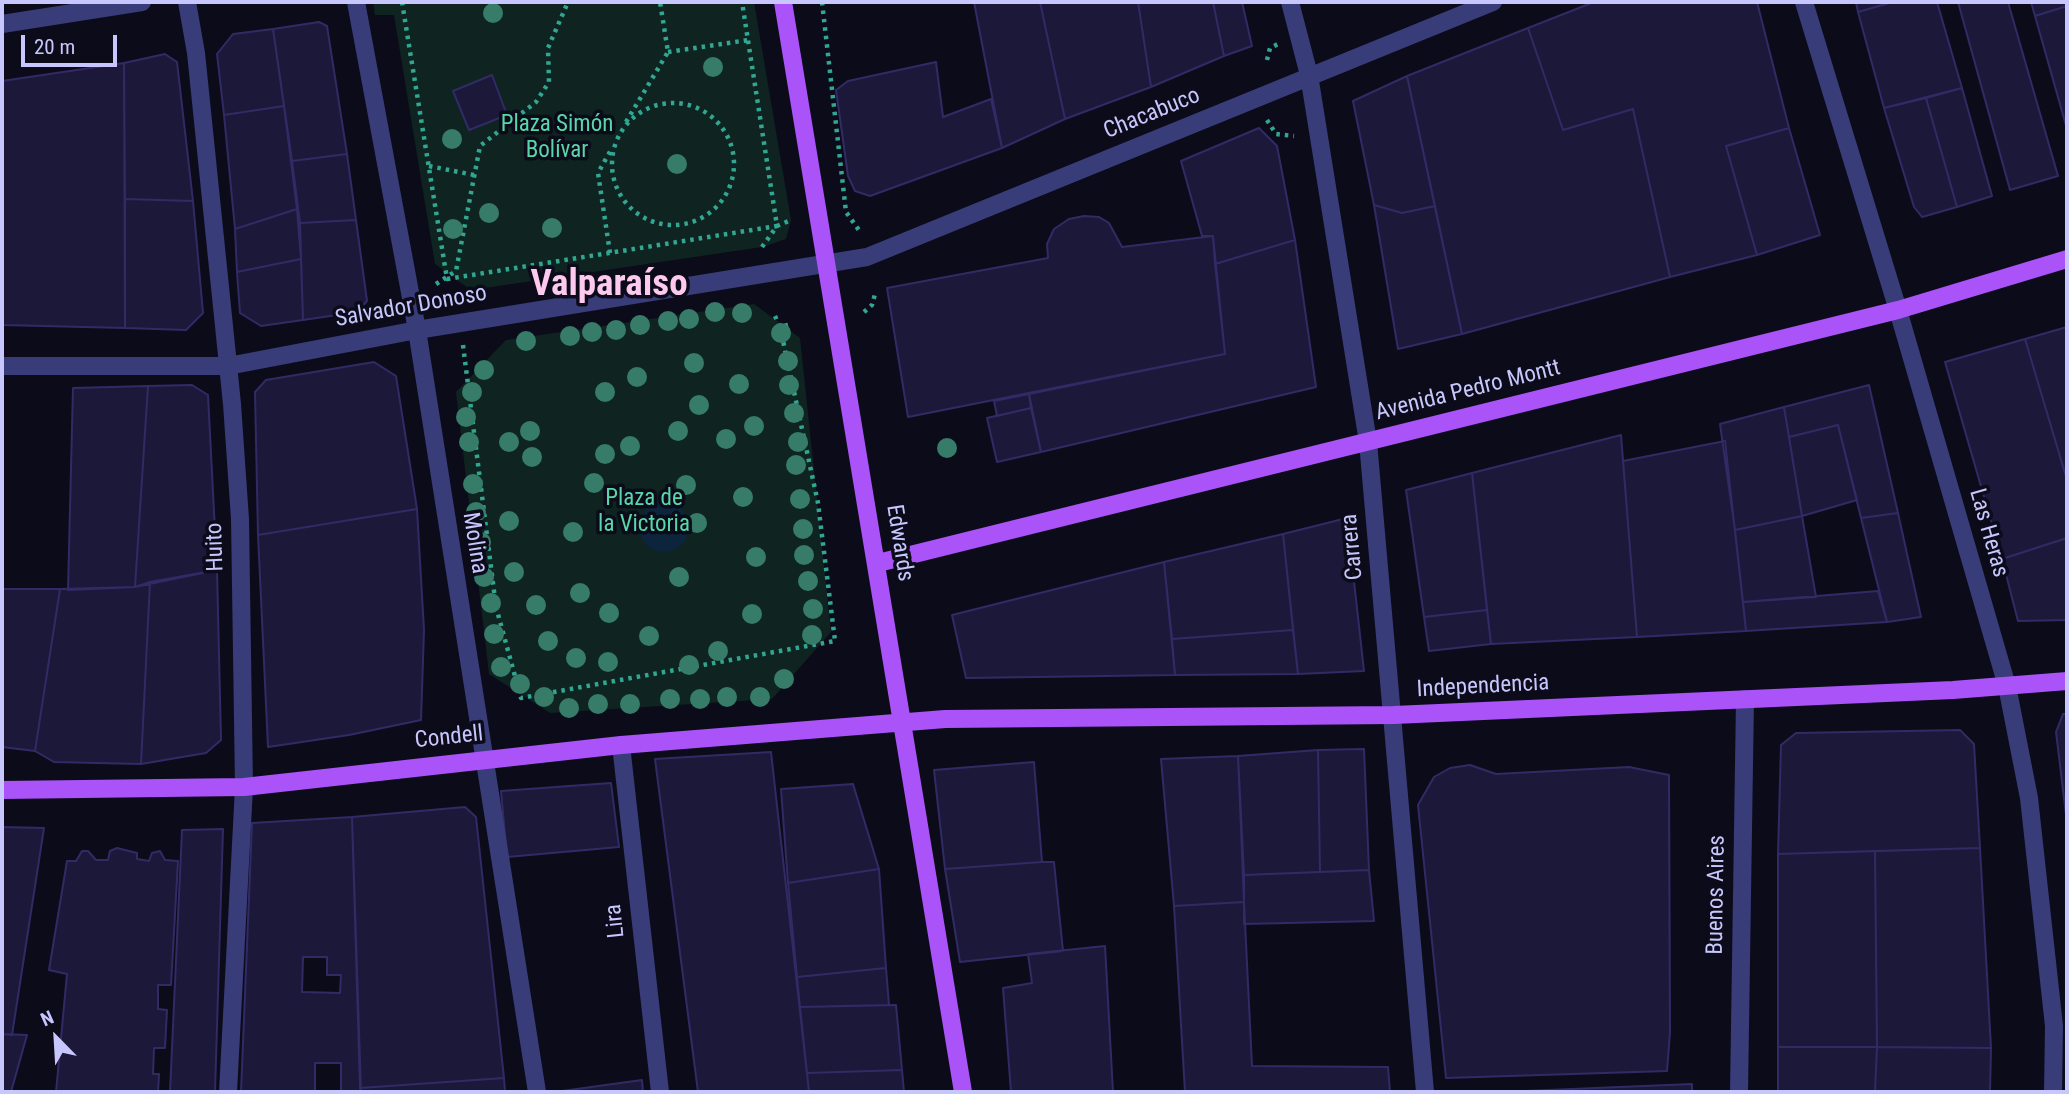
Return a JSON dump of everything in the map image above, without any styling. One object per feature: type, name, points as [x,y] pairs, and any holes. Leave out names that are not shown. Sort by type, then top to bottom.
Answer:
[{"type":"main road","name":"Edwards","points":[[783,2],[878,563],[901,723],[963,1092]]},
{"type":"main road","name":"Avenida Pedro Montt","points":[[878,563],[1898,310],[2067,259]]},
{"type":"main road","name":"Independencia","points":[[901,723],[945,719],[1394,715],[2067,681]]},
{"type":"main road","name":"Condell","points":[[2,790],[244,787],[621,745],[901,723]]},
{"type":"street","points":[[2,24],[142,2]]},
{"type":"street","name":"Huito","points":[[187,2],[196,53],[228,366],[240,519],[244,787],[228,1092]]},
{"type":"street","name":"Molina","points":[[356,2],[416,330],[537,1092]]},
{"type":"street","name":"Carrera","points":[[1290,2],[1309,75],[1368,442],[1425,1092]]},
{"type":"street","name":"Chacabuco","points":[[827,264],[867,257],[1493,2]]},
{"type":"street","name":"Las Heras","points":[[1804,2],[1898,310],[2007,686],[2029,798],[2061,1026],[2053,1092]]},
{"type":"street","name":"Salvador Donoso","points":[[2,366],[228,366],[416,330],[827,264]]},
{"type":"street","name":"Buenos Aires","points":[[1739,1092],[1745,699]]},
{"type":"street","name":"Lira","points":[[621,745],[660,1092]]},
{"type":"path","points":[[402,2],[447,279]]},
{"type":"path","points":[[447,279],[456,271],[480,146],[536,102],[549,82],[548,48],[568,2]]},
{"type":"path","points":[[610,253],[598,173],[668,52],[660,2]]},
{"type":"path","points":[[742,2],[777,226],[762,247]]},
{"type":"path","points":[[822,2],[846,212],[856,222],[862,237]]},
{"type":"path","points":[[668,52],[748,40]]},
{"type":"path","points":[[614,144],[610,166],[614,187],[625,204],[641,218],[661,225],[682,226],[703,218],[718,206],[729,190],[734,172],[733,152],[727,134],[714,118],[698,108],[679,103],[660,104],[640,112],[624,126]]},
{"type":"path","points":[[1267,120],[1276,134],[1295,136]]},
{"type":"path","points":[[429,166],[474,175]]},
{"type":"path","points":[[436,284],[447,279],[777,226],[791,220]]},
{"type":"path","points":[[864,312],[872,305],[874,294]]},
{"type":"path","points":[[461,323],[496,607],[521,698],[835,641],[818,503],[780,327],[775,316]]},
{"type":"path","points":[[780,327],[788,325]]},
{"type":"green space","name":"Plaza Simón Bolívar","points":[[373,2],[754,2],[791,220],[786,239],[762,247],[471,290],[435,264],[394,15],[375,15]]},
{"type":"green space","name":"Plaza de la Victoria","points":[[754,304],[800,338],[831,632],[772,699],[550,713],[489,674],[456,392],[506,340]]},
{"type":"water","points":[[664,502],[681,510],[689,527],[681,544],[664,552],[647,544],[639,527],[647,510]]},
{"type":"building","points":[[974,2],[1040,2],[1065,119],[1002,148]]},
{"type":"building","points":[[1040,2],[1138,2],[1151,87],[1065,119]]},
{"type":"building","points":[[1138,2],[1213,2],[1224,56],[1151,87]]},
{"type":"building","points":[[1213,2],[1242,2],[1252,46],[1224,56]]},
{"type":"building","points":[[1594,2],[1757,2],[1789,128],[1726,146],[1757,255],[1670,277],[1633,109],[1563,130],[1528,28]]},
{"type":"building","points":[[1856,2],[1893,2],[1858,12]]},
{"type":"building","points":[[1893,2],[1937,2],[1962,88],[1884,108],[1858,12]]},
{"type":"building","points":[[1958,2],[2008,2],[2058,176],[2010,190]]},
{"type":"building","points":[[2031,2],[2067,2],[2067,6],[2035,16]]},
{"type":"building","points":[[2067,6],[2067,129],[2035,16]]},
{"type":"building","points":[[319,22],[327,26],[347,154],[292,161],[273,29]]},
{"type":"building","points":[[1528,28],[1563,130],[1633,109],[1670,277],[1462,334],[1407,76]]},
{"type":"building","points":[[273,29],[284,106],[224,115],[217,54],[233,34]]},
{"type":"building","points":[[165,54],[177,62],[193,201],[125,199],[124,63]]},
{"type":"building","points":[[936,62],[943,117],[991,99],[1002,148],[870,196],[855,191],[848,176],[836,90],[848,81]]},
{"type":"building","points":[[124,63],[125,328],[2,325],[2,81]]},
{"type":"building","points":[[492,75],[507,115],[469,130],[453,91]]},
{"type":"building","points":[[1407,76],[1435,206],[1402,213],[1374,205],[1353,101]]},
{"type":"building","points":[[1962,88],[1992,196],[1957,207],[1926,98]]},
{"type":"building","points":[[1926,98],[1957,207],[1922,217],[1914,207],[1884,108]]},
{"type":"building","points":[[284,106],[297,209],[235,229],[224,115]]},
{"type":"building","points":[[1259,128],[1277,146],[1295,240],[1215,264],[1213,236],[1202,236],[1181,161]]},
{"type":"building","points":[[1789,128],[1820,235],[1757,255],[1726,146]]},
{"type":"building","points":[[347,154],[356,220],[300,223],[292,161]]},
{"type":"building","points":[[125,199],[193,201],[203,313],[186,330],[125,328]]},
{"type":"building","points":[[1374,205],[1402,213],[1435,206],[1462,334],[1398,349]]},
{"type":"building","points":[[297,209],[301,259],[237,272],[235,229]]},
{"type":"building","points":[[1099,217],[1109,223],[1122,247],[1213,236],[1225,354],[908,417],[887,288],[1048,258],[1047,244],[1054,229],[1069,219]]},
{"type":"building","points":[[356,220],[367,301],[357,312],[303,320],[300,223]]},
{"type":"building","points":[[1295,240],[1316,387],[1041,452],[1029,394],[1225,354],[1215,264]]},
{"type":"building","points":[[301,259],[303,320],[261,326],[240,313],[237,272]]},
{"type":"building","points":[[2067,327],[2067,480],[2025,339]]},
{"type":"building","points":[[2025,339],[2067,480],[2067,538],[2002,559],[1945,362]]},
{"type":"building","points":[[374,362],[396,376],[417,509],[258,535],[255,392],[266,380]]},
{"type":"building","points":[[192,385],[208,395],[217,570],[135,587],[148,386]]},
{"type":"building","points":[[1869,385],[1898,513],[1861,518],[1838,425],[1789,437],[1784,407]]},
{"type":"building","points":[[148,386],[135,587],[68,590],[73,388]]},
{"type":"building","points":[[1029,394],[1031,408],[997,416],[994,401]]},
{"type":"building","points":[[1784,407],[1802,516],[1735,530],[1720,424]]},
{"type":"building","points":[[1031,408],[1041,452],[997,462],[987,418]]},
{"type":"building","points":[[1838,425],[1857,500],[1802,516],[1789,437]]},
{"type":"building","points":[[1621,435],[1637,637],[1491,644],[1472,473]]},
{"type":"building","points":[[1725,441],[1746,631],[1637,637],[1623,461]]},
{"type":"building","points":[[1472,473],[1487,610],[1424,617],[1406,490]]},
{"type":"building","points":[[417,509],[424,630],[421,720],[349,735],[268,747],[258,535]]},
{"type":"building","points":[[1898,513],[1921,617],[1887,622],[1861,518]]},
{"type":"building","points":[[1802,516],[1816,597],[1743,602],[1735,530]]},
{"type":"building","points":[[1347,518],[1364,671],[1298,674],[1283,534]]},
{"type":"building","points":[[1283,534],[1293,630],[1172,639],[1164,562]]},
{"type":"building","points":[[2067,538],[2067,620],[2018,621],[2002,559]]},
{"type":"building","points":[[1164,562],[1175,675],[966,678],[952,615]]},
{"type":"building","points":[[217,570],[221,740],[206,753],[141,764],[150,582]]},
{"type":"building","points":[[150,582],[141,764],[54,762],[35,751],[60,589],[135,587]]},
{"type":"building","points":[[2,589],[60,589],[35,751],[2,747]]},
{"type":"building","points":[[1878,591],[1887,622],[1746,631],[1743,602]]},
{"type":"building","points":[[1487,610],[1491,644],[1429,651],[1424,617]]},
{"type":"building","points":[[1293,630],[1298,674],[1175,675],[1172,639]]},
{"type":"building","points":[[2063,714],[2067,714],[2067,823],[2056,732]]},
{"type":"building","points":[[1960,730],[1974,744],[1980,848],[1778,854],[1781,745],[1796,733]]},
{"type":"building","points":[[1364,749],[1369,870],[1320,872],[1318,750]]},
{"type":"building","points":[[1318,750],[1320,872],[1244,875],[1238,756]]},
{"type":"building","points":[[771,752],[809,1092],[698,1092],[655,759]]},
{"type":"building","points":[[1238,756],[1244,902],[1174,906],[1161,759]]},
{"type":"building","points":[[1034,762],[1042,862],[945,869],[934,770]]},
{"type":"building","points":[[1470,765],[1496,774],[1629,767],[1669,775],[1670,1032],[1667,1071],[1446,1078],[1418,805],[1434,777],[1450,768]]},
{"type":"building","points":[[611,783],[619,847],[507,857],[501,791]]},
{"type":"building","points":[[853,784],[879,869],[788,883],[781,789]]},
{"type":"building","points":[[465,807],[476,817],[504,1078],[360,1088],[352,817]]},
{"type":"building","points":[[352,817],[361,1092],[341,1092],[341,1063],[315,1063],[315,1092],[241,1092],[252,823]],"holes":[[[303,957],[327,957],[327,975],[341,975],[340,993],[302,992]]]},
{"type":"building","points":[[2,827],[44,828],[12,1035],[2,1034]]},
{"type":"building","points":[[223,829],[215,1092],[170,1092],[182,830]]},
{"type":"building","points":[[117,848],[137,853],[137,859],[149,861],[152,853],[160,851],[165,860],[178,861],[171,985],[158,985],[158,1009],[167,1010],[165,1048],[154,1048],[153,1074],[159,1074],[158,1092],[56,1092],[67,974],[49,970],[67,861],[76,861],[82,851],[88,851],[96,860],[108,860],[110,851]]},
{"type":"building","points":[[1980,848],[1991,1048],[1877,1047],[1875,851]]},
{"type":"building","points":[[1875,851],[1877,1047],[1778,1047],[1778,854]]},
{"type":"building","points":[[1054,862],[1063,951],[960,962],[945,869]]},
{"type":"building","points":[[879,869],[886,968],[797,977],[788,883]]},
{"type":"building","points":[[1369,870],[1374,921],[1244,924],[1244,875]]},
{"type":"building","points":[[1244,902],[1252,1066],[1388,1067],[1390,1092],[1185,1092],[1174,906]]},
{"type":"building","points":[[1105,946],[1113,1092],[1011,1092],[1003,988],[1032,983],[1028,954]]},
{"type":"building","points":[[886,968],[889,1005],[800,1007],[797,977]]},
{"type":"building","points":[[896,1005],[902,1070],[807,1073],[800,1007]]},
{"type":"building","points":[[2,1034],[27,1035],[11,1092],[2,1092]]},
{"type":"building","points":[[1778,1047],[1877,1047],[1875,1092],[1778,1092]]},
{"type":"building","points":[[1877,1047],[1991,1048],[1990,1092],[1875,1092]]},
{"type":"building","points":[[902,1070],[904,1092],[809,1092],[807,1073]]},
{"type":"building","points":[[504,1078],[505,1092],[361,1092],[360,1088]]},
{"type":"building","points":[[642,1080],[643,1092],[555,1092]]},
{"type":"building","points":[[1692,1084],[1692,1092],[1500,1092]]},
{"type":"district","name":"Valparaíso","points":[[609,286]]}]
